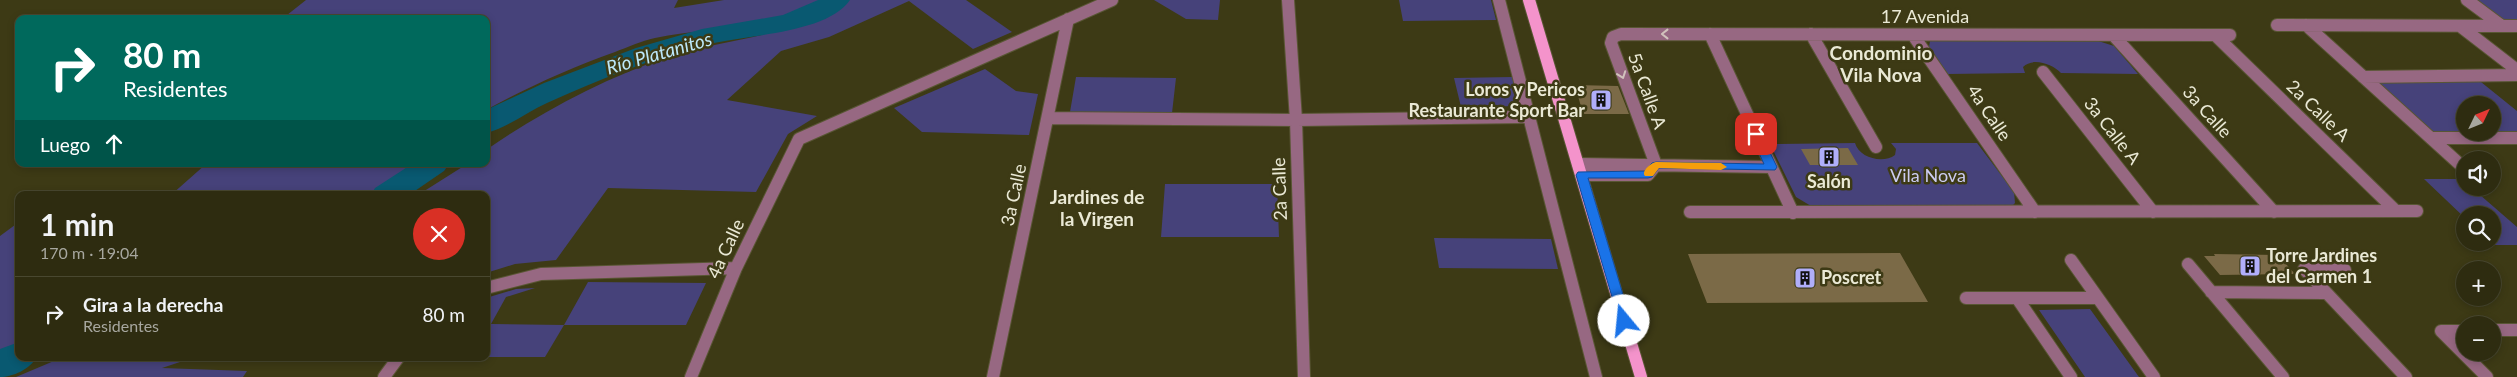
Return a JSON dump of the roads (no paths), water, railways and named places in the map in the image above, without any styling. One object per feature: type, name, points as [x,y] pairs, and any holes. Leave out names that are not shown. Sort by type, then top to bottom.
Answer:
[{"type":"main road","points":[[1530,0],[1641,377]]},
{"type":"street","points":[[1068,20],[1112,0]]},
{"type":"street","name":"2a Calle","points":[[1288,0],[1296,120],[1304,377]]},
{"type":"street","points":[[1499,0],[1596,377]]},
{"type":"street","points":[[2467,0],[2502,26]]},
{"type":"street","name":"3a Calle","points":[[992,377],[1049,118],[1068,20]]},
{"type":"street","name":"4a Calle","points":[[691,377],[736,268],[799,139],[1068,20]]},
{"type":"street","points":[[2277,25],[2517,26]]},
{"type":"street","points":[[2306,26],[2456,160]]},
{"type":"street","points":[[2460,26],[2517,70]]},
{"type":"street","name":"17 Avenida","points":[[1621,34],[2230,35]]},
{"type":"street","name":"5a Calle A","points":[[1621,34],[1614,37],[1611,43],[1652,170]]},
{"type":"street","points":[[1710,34],[1793,213]]},
{"type":"street","points":[[1811,34],[1876,147]]},
{"type":"street","name":"4a Calle","points":[[1913,34],[2035,212]]},
{"type":"street","name":"2a Calle A","points":[[2215,35],[2396,211]]},
{"type":"street","name":"3a Calle","points":[[2114,36],[2274,212]]},
{"type":"street","name":"3a Calle A","points":[[2043,72],[2153,212]]},
{"type":"street","points":[[2363,77],[2517,75]]},
{"type":"street","points":[[1049,118],[1296,120],[1530,117]]},
{"type":"street","points":[[2432,138],[2517,138]]},
{"type":"street","points":[[1580,169],[1652,170],[1771,167]]},
{"type":"street","points":[[1690,212],[2417,212]]},
{"type":"street","points":[[2071,260],[2096,298],[2154,377]]},
{"type":"street","points":[[2188,264],[2283,377]]},
{"type":"street","points":[[490,287],[541,274],[736,268]]},
{"type":"street","points":[[2345,270],[2304,269],[2406,377]]},
{"type":"street","points":[[2211,292],[2325,292]]},
{"type":"street","points":[[1966,298],[2096,298]]},
{"type":"street","points":[[2017,298],[2071,377]]},
{"type":"street","points":[[2501,330],[2517,330]]},
{"type":"street","points":[[2456,331],[2441,331],[2456,346]]},
{"type":"street","points":[[384,377],[396,361]]},
{"type":"street","points":[[2471,361],[2487,377]]},
{"type":"waterway","name":"Río Platanitos","points":[[490,122],[554,89],[627,60],[719,33],[789,22],[822,10],[837,0]]},
{"type":"waterway","name":"Río Platanitos","points":[[393,191],[429,167]]},
{"type":"waterway","name":"Río Platanitos","points":[[0,365],[15,357]]},
{"type":"place","name":"Loros y Pericos Restaurante Sport Bar","points":[[1601,100]]},
{"type":"place","name":"Salón","points":[[1829,157]]},
{"type":"place","name":"Torre Jardines del Carmen 1","points":[[2250,266]]},
{"type":"place","name":"Poscret","points":[[1805,278]]},
{"type":"district","name":"Condominio Vila Nova","points":[[1881,64]]},
{"type":"district","name":"Jardines de la Virgen","points":[[1097,208]]},
{"type":"park label","name":"Vila Nova","points":[[1928,176]]}]
